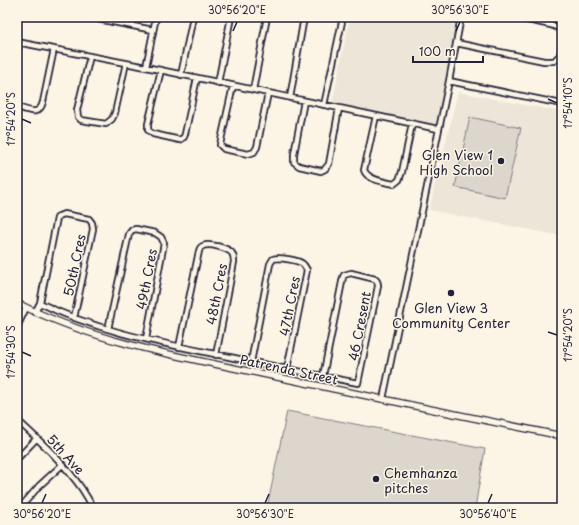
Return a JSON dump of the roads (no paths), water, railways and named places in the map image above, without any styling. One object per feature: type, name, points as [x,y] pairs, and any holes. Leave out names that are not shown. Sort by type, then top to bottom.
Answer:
[{"type":"street","points":[[88,17],[153,30]]},
{"type":"street","points":[[146,67],[156,17]]},
{"type":"street","points":[[181,75],[193,17]]},
{"type":"street","points":[[218,82],[231,17]]},
{"type":"street","points":[[253,90],[267,17]]},
{"type":"street","points":[[290,98],[304,17]]},
{"type":"street","points":[[324,105],[343,17]]},
{"type":"street","points":[[383,399],[461,17]]},
{"type":"street","points":[[514,17],[551,24],[561,29],[562,32]]},
{"type":"street","points":[[17,53],[18,42],[161,70],[438,129]]},
{"type":"street","points":[[456,43],[544,61],[554,61],[560,55],[562,46]]},
{"type":"street","points":[[17,107],[33,111],[40,110],[54,49]]},
{"type":"street","points":[[90,56],[77,110],[78,117],[81,120],[106,124],[112,119],[115,113],[126,64]]},
{"type":"street","points":[[161,70],[148,124],[148,130],[153,134],[180,140],[184,137],[197,78]]},
{"type":"street","points":[[449,81],[562,104]]},
{"type":"street","points":[[233,86],[220,145],[224,148],[248,154],[254,152],[257,147],[268,93]]},
{"type":"street","points":[[304,101],[294,154],[294,162],[299,166],[321,171],[325,170],[329,164],[339,108]]},
{"type":"street","points":[[376,116],[364,170],[365,174],[369,178],[394,184],[399,180],[402,172],[412,124]]},
{"type":"street","name":"50th Cres","points":[[40,304],[57,218],[64,214],[89,219],[92,223],[92,229],[74,318]]},
{"type":"street","name":"49th Cres","points":[[108,329],[128,234],[132,230],[136,229],[155,233],[161,237],[164,243],[146,339]]},
{"type":"street","name":"48th Cres","points":[[179,347],[199,251],[201,247],[209,245],[228,250],[234,258],[216,354]]},
{"type":"street","name":"47th Cres","points":[[250,362],[270,264],[273,259],[279,258],[301,263],[307,270],[287,369]]},
{"type":"street","name":"46 Cresent","points":[[351,273],[377,280],[378,286],[358,383],[323,376],[344,275],[351,273]]},
{"type":"street","name":"Patrenda Street","points":[[17,304],[83,331],[143,349],[562,436]]},
{"type":"street","points":[[35,312],[40,304],[74,318],[146,339],[250,362],[323,376]]},
{"type":"street","points":[[17,327],[26,308]]},
{"type":"street","name":"5th Ave","points":[[17,420],[37,438],[62,465],[82,489],[93,508]]},
{"type":"street","points":[[17,459],[37,438]]},
{"type":"street","points":[[20,508],[39,486],[62,465]]},
{"type":"place","name":"Glen View 1 High School","points":[[501,161]]},
{"type":"place","name":"Glen View 3 Community Center","points":[[451,293]]},
{"type":"place","name":"Chemhanza pitches","points":[[376,479]]}]
